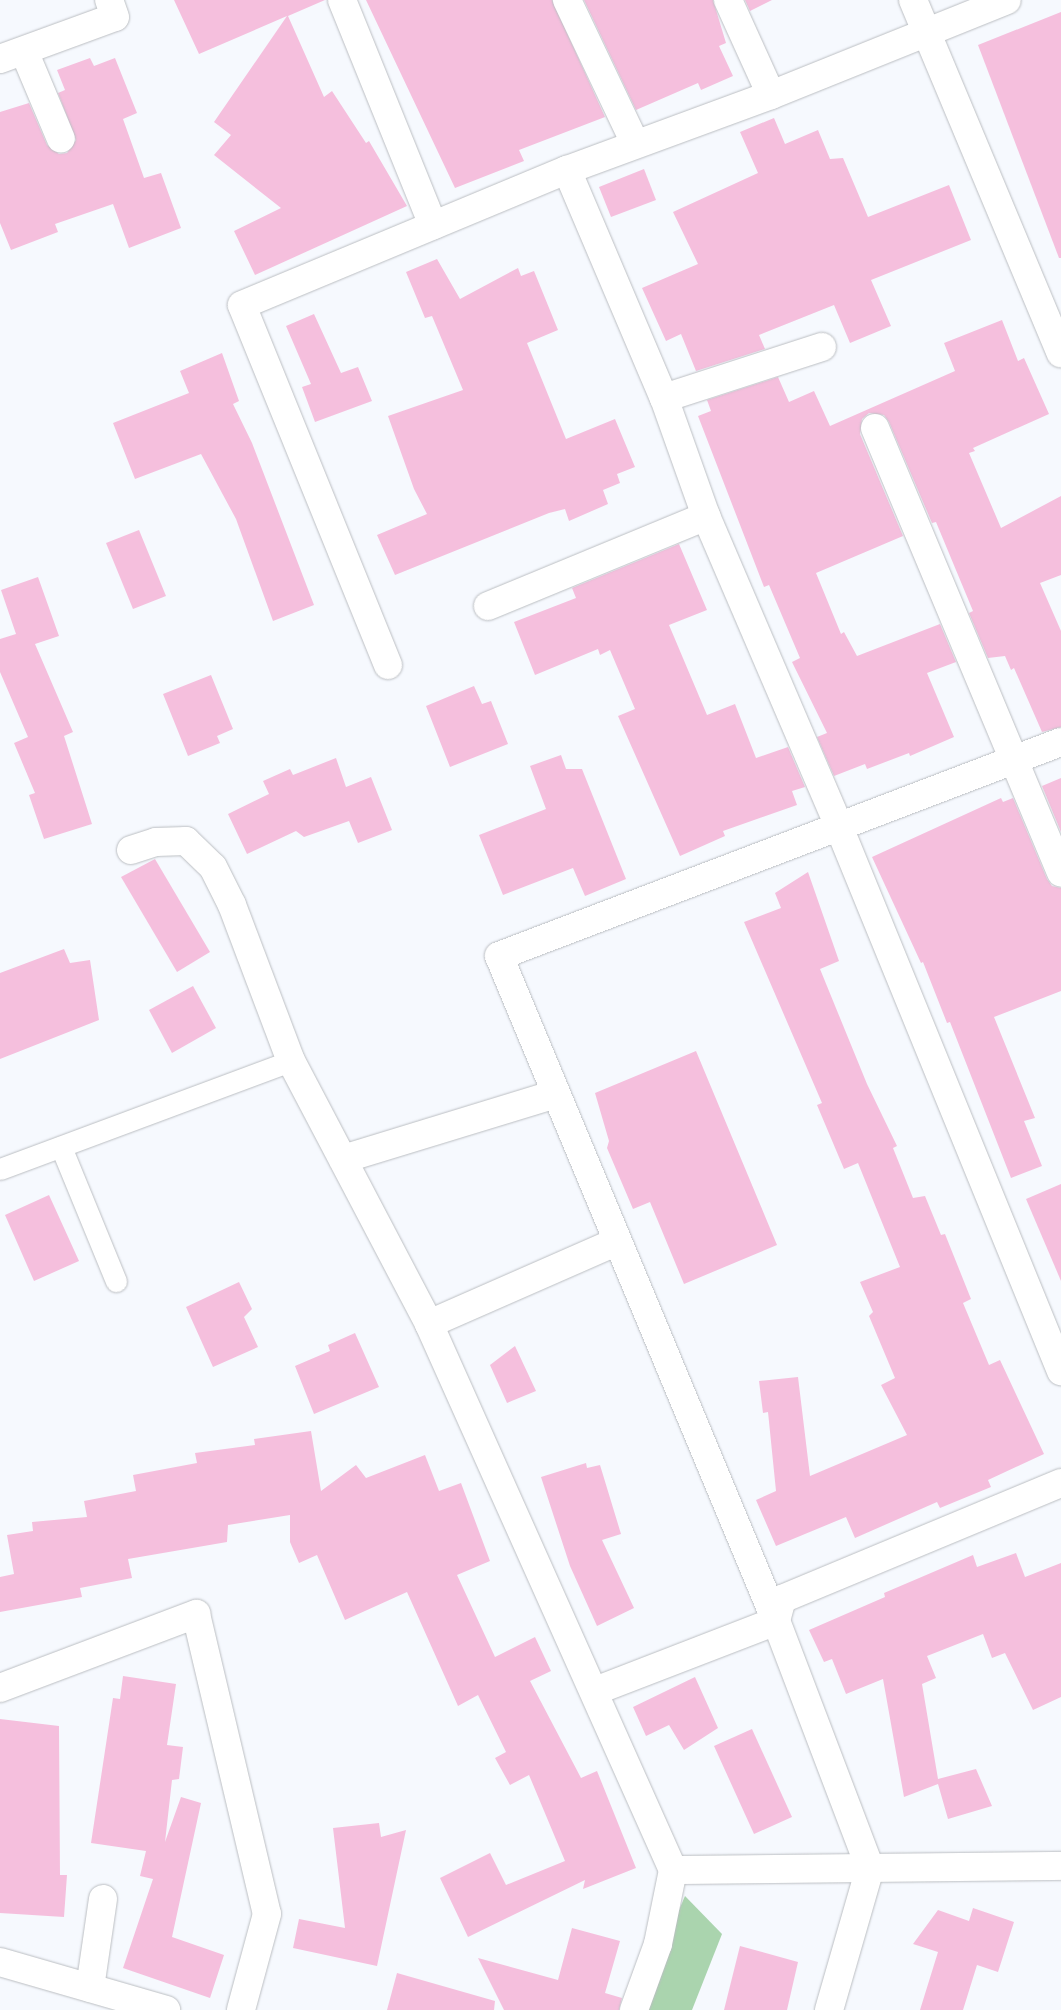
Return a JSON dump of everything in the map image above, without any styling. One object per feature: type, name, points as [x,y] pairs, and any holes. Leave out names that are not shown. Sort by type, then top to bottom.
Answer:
[{"type":"street","points":[[60,139],[12,55],[116,17],[109,0]]},
{"type":"street","points":[[342,0],[433,225]]},
{"type":"street","points":[[567,0],[635,143]]},
{"type":"street","points":[[728,0],[771,95]]},
{"type":"street","points":[[913,0],[1061,353]]},
{"type":"street","points":[[388,665],[242,305],[567,170],[635,143],[771,95],[1007,0]]},
{"type":"street","points":[[567,170],[664,398],[706,516],[839,827],[1061,1371]]},
{"type":"street","points":[[664,398],[822,347]]},
{"type":"street","points":[[875,428],[1061,873]]},
{"type":"street","points":[[488,606],[706,516]]},
{"type":"street","points":[[829,2010],[870,1868],[776,1621],[616,1242],[499,956],[1061,742]]},
{"type":"street","points":[[131,850],[156,842],[186,841],[213,867],[232,905],[291,1061],[429,1324],[673,1870],[658,1944],[634,2010]]},
{"type":"street","points":[[343,1159],[555,1094]]},
{"type":"street","points":[[429,1324],[616,1242]]},
{"type":"street","points":[[776,1621],[782,1598],[1061,1483]]},
{"type":"street","points":[[0,1688],[196,1614],[267,1914],[241,2010]]},
{"type":"street","points":[[594,1692],[776,1621]]},
{"type":"street","points":[[673,1870],[1061,1866]]},
{"type":"street","points":[[90,1988],[103,1898]]},
{"type":"street","points":[[0,1962],[166,2010]]},
{"type":"lane","points":[[0,1169],[291,1061]]},
{"type":"lane","points":[[61,1147],[116,1281]]},
{"type":"green space","points":[[685,1896],[722,1934],[692,2010],[636,2010]]},
{"type":"building","points":[[174,0],[325,0],[288,16],[324,97],[332,91],[366,143],[369,141],[407,206],[255,275],[234,231],[281,208],[214,155],[231,135],[214,122],[287,16],[199,54]]},
{"type":"building","points":[[366,0],[552,0],[605,117],[519,150],[524,161],[455,188]]},
{"type":"building","points":[[584,0],[713,0],[726,43],[719,46],[733,76],[701,90],[698,83],[636,110]]},
{"type":"building","points":[[745,0],[772,0],[750,11]]},
{"type":"building","points":[[1061,12],[1061,258],[1059,258],[978,45]]},
{"type":"building","points":[[90,58],[94,66],[115,58],[137,113],[123,119],[144,178],[161,173],[181,228],[129,248],[113,204],[55,224],[58,232],[11,250],[0,223],[0,112],[29,103],[47,145],[59,154],[67,153],[76,140],[58,93],[65,90],[57,70]]},
{"type":"building","points":[[774,118],[785,144],[818,130],[830,159],[843,158],[868,217],[949,185],[971,240],[871,280],[891,326],[850,343],[834,305],[759,335],[765,349],[696,371],[681,334],[666,341],[642,288],[698,264],[673,212],[758,173],[740,132]]},
{"type":"building","points":[[644,169],[656,200],[611,217],[599,187]]},
{"type":"building","points":[[437,259],[460,299],[518,268],[521,276],[534,271],[558,330],[527,343],[566,439],[615,419],[635,467],[617,474],[620,483],[603,490],[608,504],[569,521],[565,509],[549,513],[395,575],[377,535],[427,514],[414,489],[388,416],[463,390],[432,316],[425,318],[406,272]]},
{"type":"building","points":[[314,314],[341,373],[358,367],[372,401],[315,422],[302,387],[311,384],[286,326]]},
{"type":"building","points":[[1002,320],[1018,361],[1024,358],[1049,414],[973,448],[975,451],[969,453],[1001,528],[1061,496],[1061,575],[1040,583],[1061,631],[1061,727],[1042,732],[1014,668],[1011,670],[1005,656],[988,658],[969,613],[973,611],[936,522],[932,523],[889,422],[884,415],[869,413],[862,419],[860,434],[903,536],[816,573],[841,634],[844,632],[857,656],[940,624],[956,662],[927,673],[954,737],[910,756],[909,753],[867,769],[865,764],[834,776],[817,737],[827,733],[792,662],[800,658],[769,585],[764,587],[698,416],[711,411],[707,400],[778,377],[789,402],[814,391],[830,426],[955,371],[944,343]]},
{"type":"building","points":[[222,353],[239,401],[233,404],[252,443],[314,605],[273,621],[236,519],[201,454],[135,479],[113,423],[189,393],[180,371]]},
{"type":"building","points":[[139,530],[166,596],[133,609],[106,543]]},
{"type":"building","points":[[679,544],[707,610],[669,625],[707,715],[735,704],[756,758],[788,747],[805,787],[792,791],[797,805],[723,831],[725,836],[680,856],[618,716],[635,709],[610,650],[600,655],[598,649],[535,675],[514,622],[576,598],[572,588]]},
{"type":"building","points":[[38,577],[59,636],[35,644],[73,732],[64,736],[92,824],[44,839],[29,795],[35,793],[14,743],[28,737],[0,672],[0,639],[16,634],[1,590]]},
{"type":"building","points":[[211,675],[233,729],[217,736],[220,743],[188,756],[163,694]]},
{"type":"building","points":[[474,686],[482,704],[491,701],[508,744],[450,767],[426,706]]},
{"type":"building","points":[[561,755],[566,769],[582,769],[626,879],[585,896],[573,868],[503,895],[479,835],[546,809],[530,766]]},
{"type":"building","points":[[336,758],[346,787],[371,777],[392,830],[358,843],[349,821],[304,837],[296,831],[247,854],[228,814],[269,794],[263,781],[290,769],[293,775]]},
{"type":"building","points":[[1061,778],[1061,832],[1042,786]]},
{"type":"building","points":[[1001,798],[1003,802],[1013,798],[1047,879],[1052,886],[1061,888],[1061,991],[994,1017],[1035,1118],[1024,1121],[1042,1166],[1011,1178],[950,1022],[947,1023],[923,962],[921,963],[872,857]]},
{"type":"building","points":[[155,859],[210,952],[177,972],[121,877]]},
{"type":"building","points":[[808,872],[839,961],[820,969],[867,1084],[897,1146],[893,1148],[913,1198],[925,1196],[941,1235],[945,1234],[971,1299],[963,1303],[989,1365],[1000,1360],[1044,1454],[988,1480],[991,1487],[940,1508],[937,1502],[855,1538],[846,1517],[776,1546],[756,1500],[776,1491],[768,1412],[763,1413],[759,1381],[798,1377],[810,1476],[907,1435],[881,1385],[895,1378],[869,1316],[873,1312],[860,1282],[900,1267],[858,1163],[844,1169],[817,1105],[822,1103],[744,922],[781,908],[775,893]]},
{"type":"building","points":[[64,949],[70,963],[90,960],[99,1020],[0,1059],[0,973]]},
{"type":"building","points":[[193,986],[216,1028],[172,1053],[149,1010]]},
{"type":"building","points":[[696,1051],[777,1245],[684,1284],[650,1202],[633,1209],[607,1148],[609,1141],[595,1093]]},
{"type":"building","points":[[1061,1184],[1061,1281],[1026,1199]]},
{"type":"building","points":[[49,1195],[79,1261],[34,1281],[5,1215]]},
{"type":"building","points":[[239,1282],[252,1309],[244,1317],[258,1347],[213,1367],[186,1307]]},
{"type":"building","points":[[355,1333],[379,1387],[314,1414],[295,1366],[330,1351],[328,1345]]},
{"type":"building","points":[[515,1346],[536,1391],[507,1403],[490,1365]]},
{"type":"building","points":[[311,1431],[321,1491],[356,1465],[366,1478],[425,1455],[439,1491],[461,1483],[490,1561],[457,1575],[495,1657],[535,1637],[551,1671],[530,1681],[581,1778],[597,1771],[636,1868],[583,1889],[585,1880],[468,1937],[440,1878],[490,1853],[506,1885],[565,1861],[529,1775],[510,1785],[495,1758],[506,1752],[478,1695],[458,1706],[407,1592],[345,1620],[317,1555],[299,1563],[290,1542],[290,1515],[228,1525],[227,1542],[128,1559],[132,1578],[80,1588],[82,1597],[0,1612],[0,1577],[14,1574],[7,1535],[33,1531],[32,1522],[87,1517],[84,1501],[136,1491],[133,1475],[197,1463],[195,1453],[255,1445],[254,1439]]},
{"type":"building","points":[[586,1463],[587,1468],[600,1465],[621,1534],[602,1540],[634,1608],[597,1626],[570,1566],[541,1477]]},
{"type":"building","points":[[1016,1553],[1025,1577],[1061,1563],[1061,1697],[1033,1710],[1005,1653],[992,1658],[983,1634],[927,1656],[936,1678],[922,1684],[938,1779],[976,1769],[992,1806],[948,1819],[938,1784],[904,1797],[883,1679],[846,1694],[832,1659],[824,1662],[809,1630],[885,1597],[884,1593],[973,1555],[977,1567]]},
{"type":"building","points":[[123,1676],[176,1684],[167,1745],[183,1747],[179,1779],[172,1780],[165,1842],[181,1797],[201,1803],[172,1937],[224,1955],[210,1998],[123,1968],[153,1879],[140,1876],[146,1851],[91,1843],[113,1698],[120,1699]]},
{"type":"building","points":[[695,1677],[718,1728],[684,1750],[669,1725],[646,1736],[633,1707]]},
{"type":"building","points":[[0,1719],[59,1726],[60,1875],[67,1875],[64,1917],[0,1913]]},
{"type":"building","points":[[752,1729],[792,1817],[754,1834],[714,1746]]},
{"type":"building","points":[[379,1823],[381,1837],[406,1830],[377,1966],[293,1948],[299,1919],[345,1928],[333,1828]]},
{"type":"building","points":[[973,1908],[1014,1922],[998,1972],[977,1965],[963,2010],[920,2010],[938,1952],[913,1944],[938,1910],[969,1921]]},
{"type":"building","points":[[572,1928],[620,1941],[605,1993],[622,1998],[619,2010],[504,2010],[478,1958],[558,1980]]},
{"type":"building","points":[[740,1946],[798,1962],[787,2010],[724,2010]]},
{"type":"building","points":[[397,1973],[495,2001],[494,2010],[387,2010]]}]
